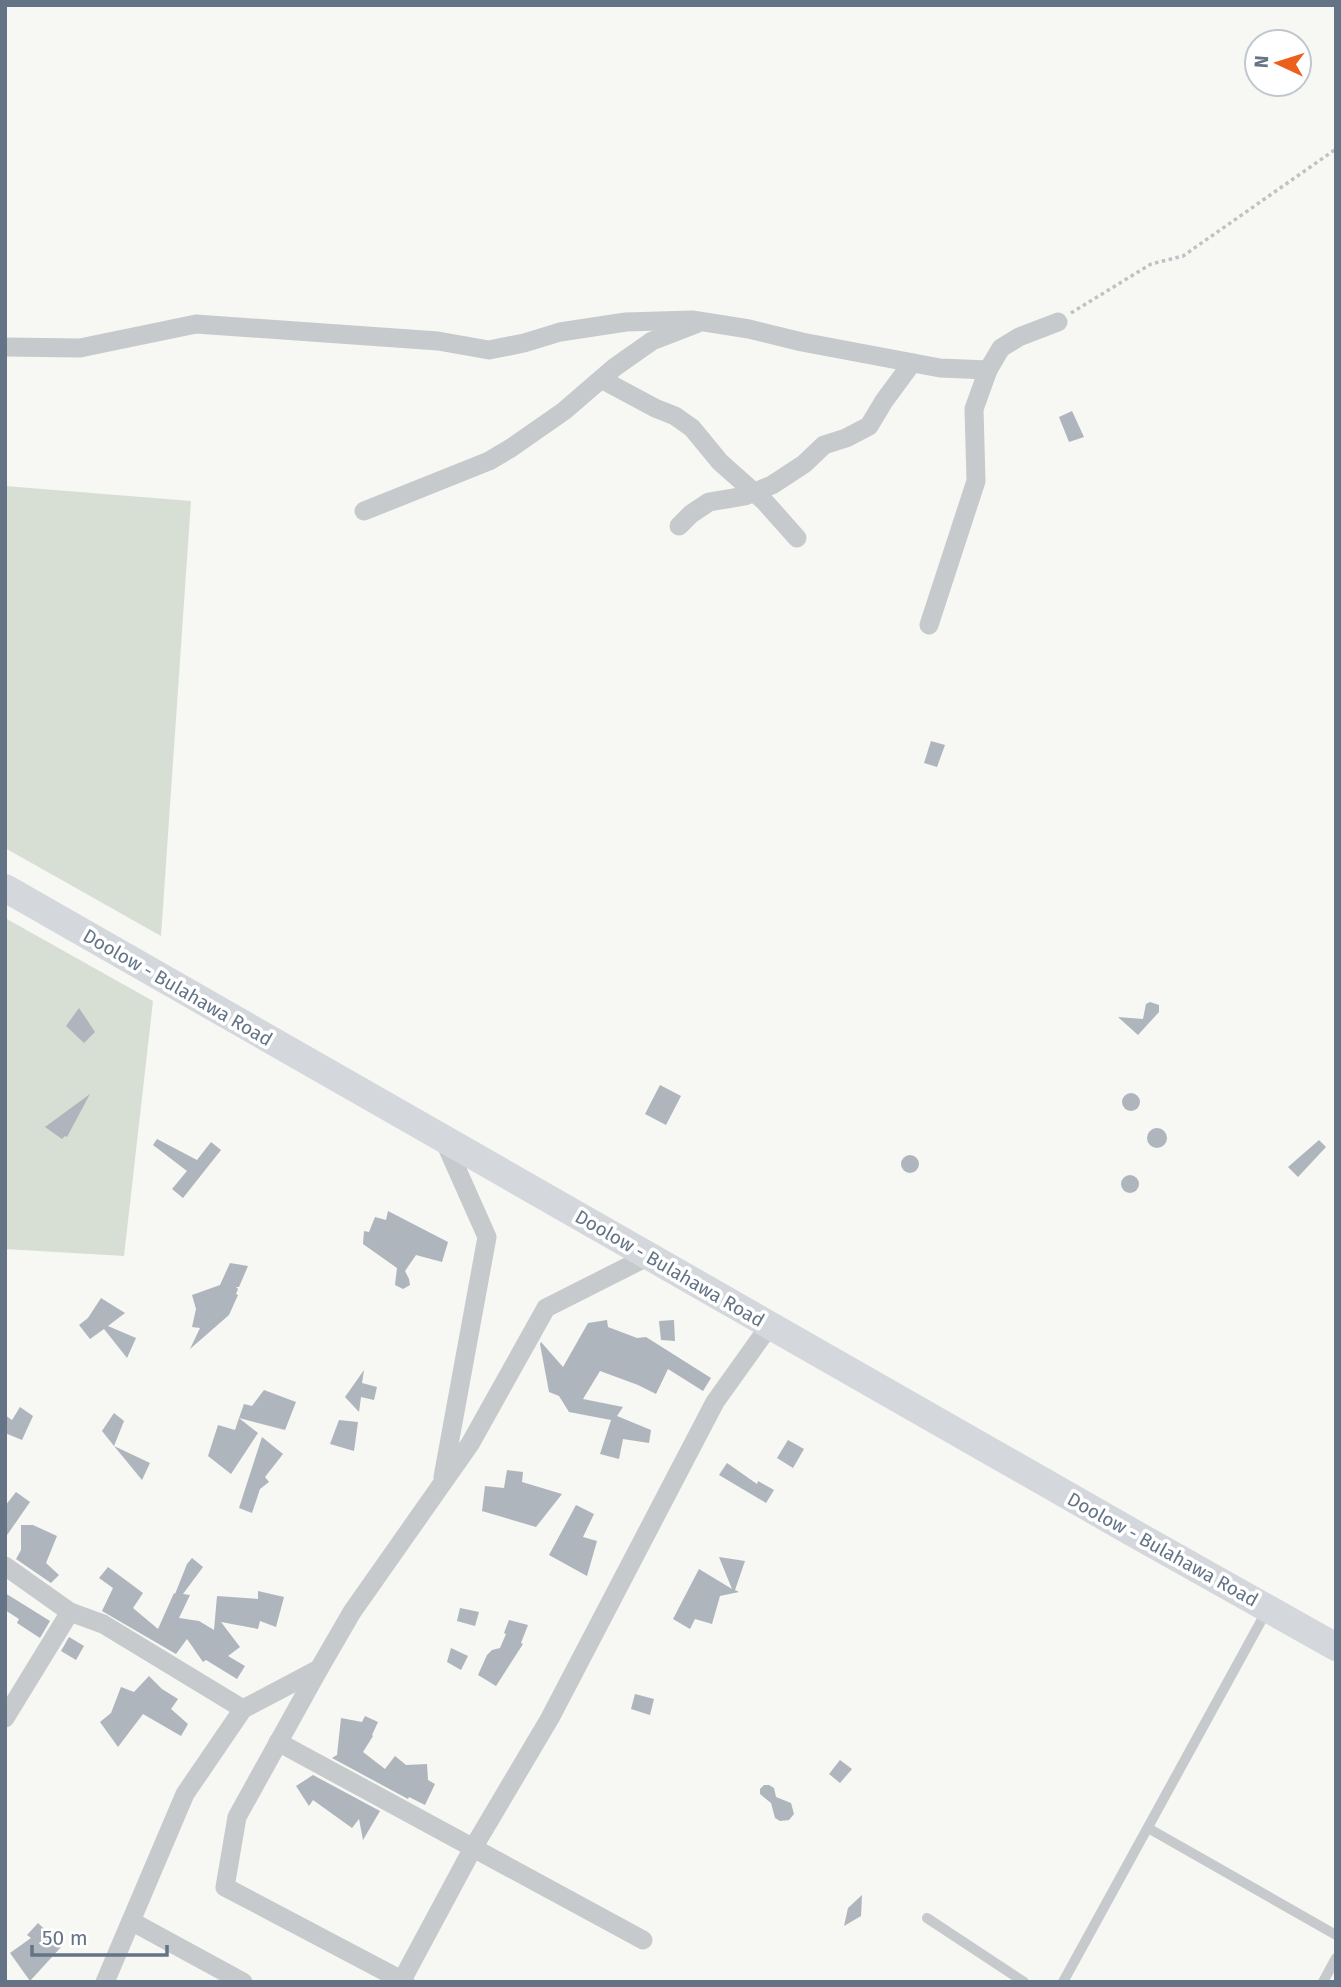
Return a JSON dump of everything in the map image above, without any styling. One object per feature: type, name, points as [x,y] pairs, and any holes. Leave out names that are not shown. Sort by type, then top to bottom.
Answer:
[{"type":"main road","name":"Doolow - Bulahawa Road","points":[[5,888],[1336,1647]]},
{"type":"street","points":[[5,347],[80,348],[196,324],[438,341],[489,350],[560,332],[626,322],[692,320],[940,368],[988,370]]},
{"type":"street","points":[[364,511],[489,461],[564,411],[652,341],[703,322]]},
{"type":"street","points":[[929,625],[976,481],[974,409],[988,370],[1001,348],[1018,337],[1058,322]]},
{"type":"street","points":[[679,526],[709,502],[745,496],[772,485],[804,464],[824,445],[846,438],[869,426],[912,363]]},
{"type":"street","points":[[601,379],[675,416],[692,428],[720,462],[797,538]]},
{"type":"street","points":[[442,1486],[487,1237],[443,1139]]},
{"type":"street","points":[[649,1256],[546,1308],[470,1444],[352,1612],[278,1742],[237,1817],[225,1887],[403,1981],[473,1848],[550,1718],[715,1402],[770,1325]]},
{"type":"street","points":[[5,1566],[71,1612],[103,1624],[243,1709]]},
{"type":"street","points":[[5,1718],[71,1612]]},
{"type":"street","points":[[105,1982],[185,1794],[243,1709],[319,1669]]},
{"type":"street","points":[[278,1742],[643,1940]]},
{"type":"street","points":[[131,1921],[243,1982]]},
{"type":"lane","points":[[1063,1982],[1268,1609]]},
{"type":"lane","points":[[1148,1828],[1336,1935]]},
{"type":"lane","points":[[927,1918],[1024,1982]]},
{"type":"lane","points":[[1323,1982],[1336,1958]]},
{"type":"path","points":[[1058,322],[1151,264],[1183,257],[1336,149]]},
{"type":"shaded area","points":[[5,486],[191,501],[161,936],[5,848]]},
{"type":"shaded area","points":[[5,918],[153,1001],[124,1256],[5,1249]]},
{"type":"building","points":[[1072,411],[1084,437],[1069,442],[1059,417]]},
{"type":"building","points":[[931,741],[945,745],[937,767],[924,763]]},
{"type":"building","points":[[1150,1002],[1159,1005],[1159,1012],[1138,1035],[1118,1017],[1143,1019],[1146,1004]]},
{"type":"building","points":[[79,1008],[95,1032],[84,1043],[66,1026]]},
{"type":"building","points":[[660,1085],[681,1096],[666,1125],[645,1114]]},
{"type":"building","points":[[1131,1093],[1137,1096],[1140,1102],[1137,1108],[1131,1111],[1125,1108],[1122,1102],[1125,1096]]},
{"type":"building","points":[[90,1094],[67,1137],[62,1139],[45,1127]]},
{"type":"building","points":[[1157,1128],[1164,1131],[1167,1138],[1164,1145],[1157,1148],[1150,1145],[1147,1138],[1150,1131]]},
{"type":"building","points":[[157,1139],[197,1160],[211,1142],[221,1150],[183,1198],[172,1189],[187,1171],[153,1145]]},
{"type":"building","points":[[1319,1140],[1326,1147],[1298,1177],[1288,1167]]},
{"type":"building","points":[[910,1155],[916,1158],[919,1164],[916,1170],[910,1173],[904,1170],[901,1164],[904,1158]]},
{"type":"building","points":[[1130,1175],[1136,1178],[1139,1184],[1136,1190],[1130,1193],[1124,1190],[1121,1184],[1124,1178]]},
{"type":"building","points":[[388,1211],[448,1242],[442,1262],[416,1255],[405,1271],[410,1285],[403,1289],[395,1285],[397,1268],[363,1244],[364,1231],[369,1232],[375,1217],[386,1220]]},
{"type":"building","points":[[230,1263],[248,1266],[239,1287],[236,1287],[238,1295],[229,1315],[190,1349],[200,1328],[192,1327],[196,1309],[192,1295],[220,1285]]},
{"type":"building","points":[[101,1298],[125,1313],[108,1326],[136,1338],[127,1358],[104,1329],[90,1339],[79,1325],[88,1318]]},
{"type":"building","points":[[607,1320],[608,1327],[637,1338],[646,1337],[711,1378],[703,1391],[668,1369],[656,1394],[600,1371],[583,1399],[623,1407],[617,1416],[651,1430],[649,1443],[623,1439],[619,1459],[600,1454],[611,1420],[569,1412],[559,1396],[549,1392],[540,1344],[541,1342],[563,1367],[588,1323]]},
{"type":"building","points":[[674,1320],[675,1341],[661,1340],[659,1321]]},
{"type":"building","points":[[364,1370],[362,1383],[377,1387],[374,1400],[361,1397],[359,1412],[345,1397]]},
{"type":"building","points":[[264,1390],[296,1402],[285,1430],[239,1418],[244,1404],[252,1406]]},
{"type":"building","points":[[20,1407],[33,1416],[22,1440],[5,1433],[5,1415],[12,1420]]},
{"type":"building","points":[[114,1413],[124,1421],[114,1446],[102,1431]]},
{"type":"building","points":[[239,1418],[258,1433],[231,1474],[208,1456],[218,1425],[235,1430]]},
{"type":"building","points":[[339,1420],[358,1422],[354,1451],[330,1444]]},
{"type":"building","points":[[262,1437],[283,1454],[265,1477],[269,1482],[260,1489],[252,1513],[239,1508]]},
{"type":"building","points":[[788,1440],[804,1449],[793,1468],[777,1458]]},
{"type":"building","points":[[114,1446],[150,1463],[142,1480]]},
{"type":"building","points":[[727,1463],[757,1484],[758,1481],[774,1490],[766,1503],[719,1475]]},
{"type":"building","points":[[507,1470],[523,1472],[522,1482],[562,1494],[536,1527],[482,1511],[485,1486],[504,1488]]},
{"type":"building","points":[[16,1492],[30,1502],[5,1538],[5,1506]]},
{"type":"building","points":[[576,1505],[594,1514],[583,1537],[597,1541],[587,1576],[549,1555]]},
{"type":"building","points":[[21,1525],[33,1525],[57,1536],[46,1563],[59,1575],[51,1583],[16,1559],[21,1550]]},
{"type":"building","points":[[719,1557],[745,1561],[735,1590],[739,1592],[720,1596],[712,1624],[695,1619],[690,1629],[673,1619],[699,1569],[732,1589]]},
{"type":"building","points":[[192,1558],[203,1567],[183,1594],[190,1595],[179,1618],[199,1621],[214,1630],[217,1596],[258,1599],[258,1591],[284,1597],[276,1627],[260,1621],[258,1629],[221,1622],[240,1647],[228,1656],[245,1666],[237,1679],[206,1660],[203,1662],[187,1639],[176,1654],[102,1611],[113,1588],[99,1578],[108,1567],[143,1593],[133,1608],[158,1629]]},
{"type":"building","points":[[5,1593],[50,1621],[40,1638],[17,1623],[19,1619],[5,1610]]},
{"type":"building","points":[[460,1608],[479,1612],[475,1626],[457,1621]]},
{"type":"building","points":[[509,1620],[528,1625],[521,1643],[523,1644],[496,1686],[478,1675],[487,1655],[500,1648]]},
{"type":"building","points":[[69,1637],[84,1646],[76,1660],[61,1651]]},
{"type":"building","points":[[451,1648],[468,1656],[461,1670],[447,1662]]},
{"type":"building","points":[[149,1676],[162,1689],[178,1699],[171,1709],[188,1724],[181,1736],[143,1714],[118,1747],[100,1722],[111,1713],[121,1687],[134,1692]]},
{"type":"building","points":[[635,1694],[654,1699],[650,1715],[631,1709]]},
{"type":"building","points":[[365,1716],[378,1722],[363,1752],[385,1769],[395,1756],[406,1765],[427,1764],[428,1780],[435,1784],[425,1805],[409,1797],[408,1799],[332,1758],[337,1755],[341,1718],[362,1722]]},
{"type":"building","points":[[840,1760],[852,1769],[840,1783],[829,1774]]},
{"type":"building","points":[[313,1775],[380,1811],[363,1840],[359,1819],[352,1828],[313,1800],[309,1806],[296,1786]]},
{"type":"building","points":[[764,1785],[774,1788],[776,1797],[791,1803],[794,1814],[789,1820],[780,1821],[775,1818],[771,1803],[760,1794]]},
{"type":"building","points":[[862,1895],[861,1916],[844,1926],[848,1908]]},
{"type":"building","points":[[38,1923],[62,1946],[30,1981],[10,1953],[31,1938],[27,1935]]}]
